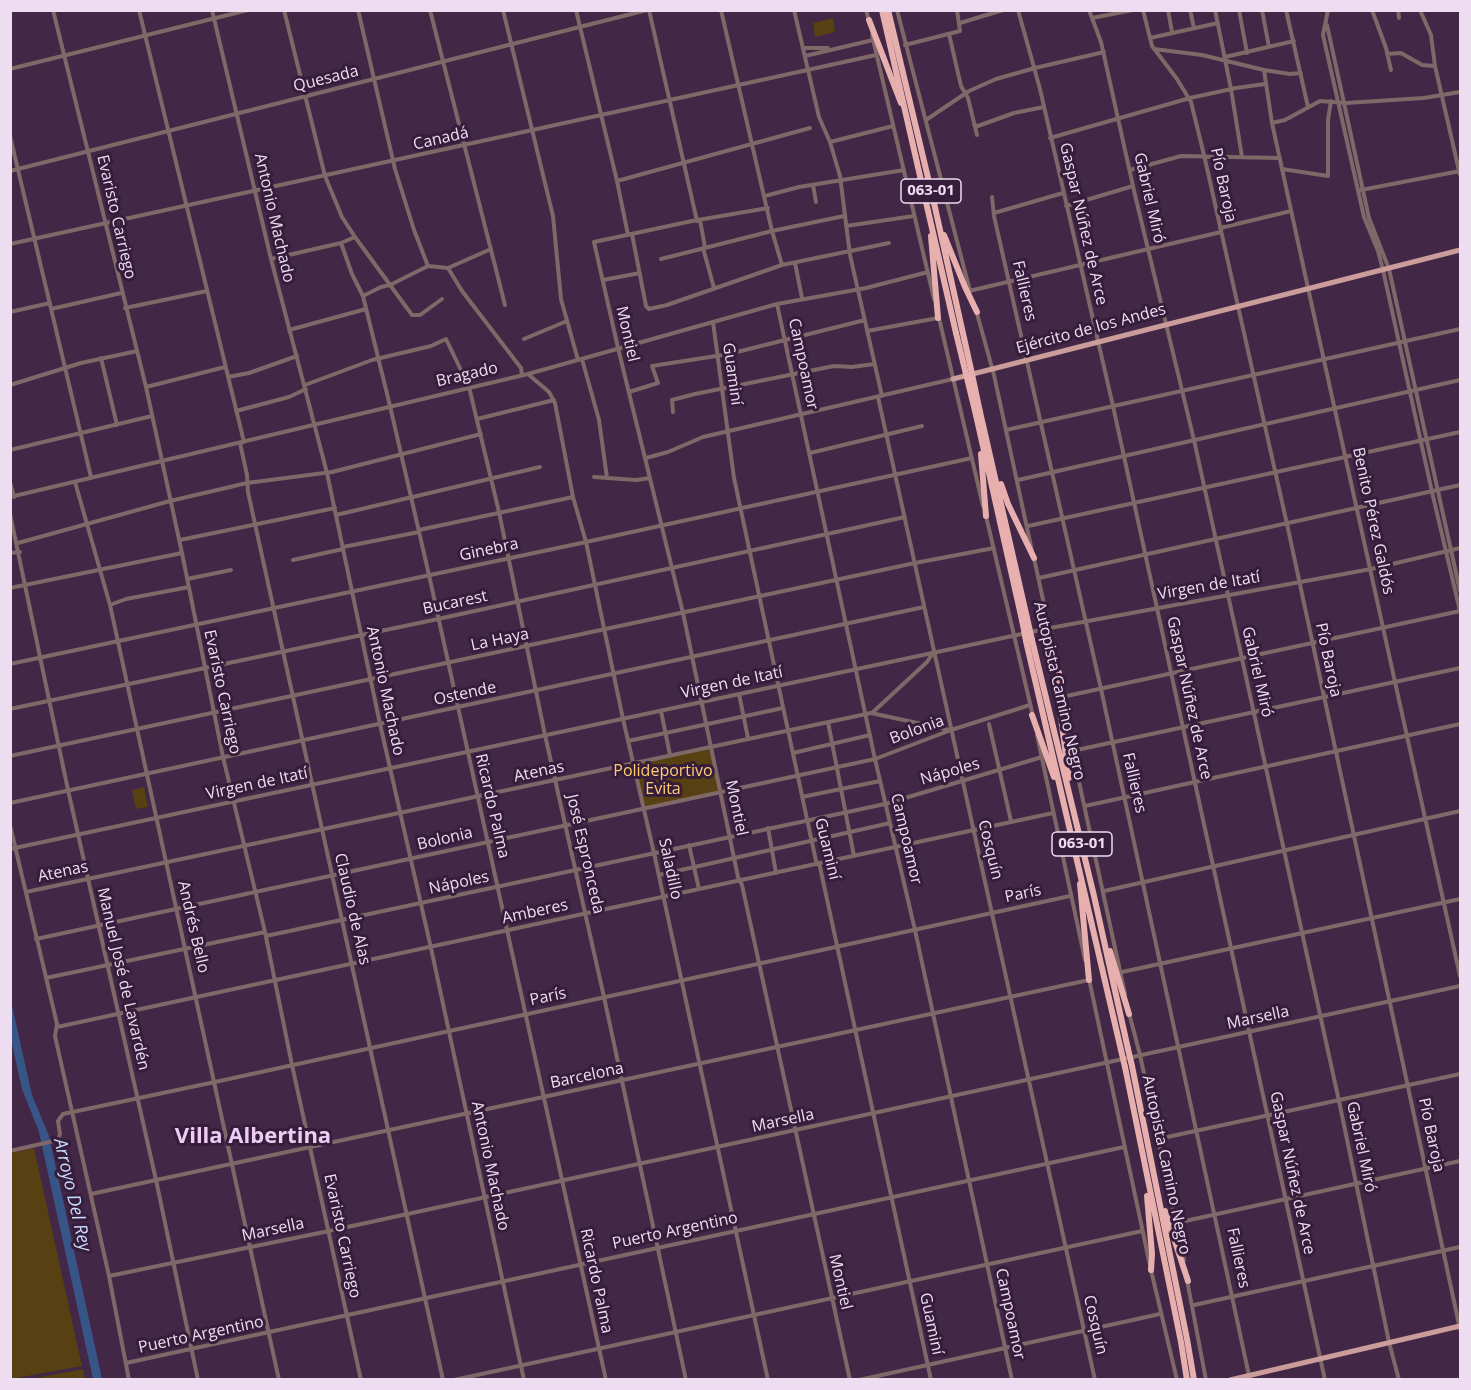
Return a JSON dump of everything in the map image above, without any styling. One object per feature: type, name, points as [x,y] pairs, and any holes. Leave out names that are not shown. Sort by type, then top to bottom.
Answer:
[{"type":"highway","name":"Autopista Camino Negro","points":[[882,10],[1025,619]]},
{"type":"highway","name":"Autopista Camino Negro","points":[[890,10],[897,51],[934,203],[959,332]]},
{"type":"highway","points":[[868,20],[897,91],[916,156]]},
{"type":"highway","points":[[924,188],[933,250],[939,318]]},
{"type":"highway","points":[[934,203],[952,256],[977,312]]},
{"type":"highway","points":[[978,416],[986,516]]},
{"type":"highway","name":"Autopista Camino Negro","points":[[978,416],[988,446],[1064,804],[1148,1141],[1185,1343],[1187,1380]]},
{"type":"highway","points":[[988,446],[1008,504],[1034,558]]},
{"type":"highway","name":"Autopista Camino Negro","points":[[1029,640],[1072,802],[1094,896],[1124,1049]]},
{"type":"highway","points":[[1059,673],[1059,704],[1072,802]]},
{"type":"highway","points":[[1032,715],[1064,804]]},
{"type":"highway","points":[[1079,866],[1089,980]]},
{"type":"highway","points":[[1094,896],[1129,1014]]},
{"type":"highway","name":"Autopista Camino Negro","points":[[1128,1067],[1145,1168],[1194,1380]]},
{"type":"highway","points":[[1148,1141],[1166,1211],[1188,1281]]},
{"type":"highway","points":[[1145,1168],[1152,1254],[1151,1270]]},
{"type":"main road","name":"Ejército de los Andes","points":[[953,379],[1461,250]]},
{"type":"main road","points":[[1230,1380],[1460,1327]]},
{"type":"street","name":"Evaristo Carriego","points":[[53,10],[146,387],[223,757],[276,981],[292,1065],[361,1380]]},
{"type":"street","name":"Claudio de Alas","points":[[139,10],[236,411],[247,483],[292,696],[443,1380]]},
{"type":"street","name":"Antonio Machado","points":[[212,10],[271,259],[316,424],[524,1380]]},
{"type":"street","points":[[10,69],[248,10]]},
{"type":"street","points":[[285,10],[325,176],[342,217],[412,315],[420,315],[442,299]]},
{"type":"street","points":[[358,10],[393,162],[411,224],[428,266]]},
{"type":"street","points":[[430,10],[505,305]]},
{"type":"street","points":[[503,10],[554,224],[561,299],[599,420],[607,478]]},
{"type":"street","name":"Montiel","points":[[576,10],[646,306],[649,309],[667,305],[714,288]]},
{"type":"street","points":[[648,10],[714,288],[782,265],[889,243]]},
{"type":"street","name":"Quesada","points":[[10,171],[648,10]]},
{"type":"street","points":[[721,10],[772,231],[782,265]]},
{"type":"street","name":"Cosquín","points":[[794,10],[819,117],[830,142],[840,181],[849,251],[874,364],[886,435],[1095,1380]]},
{"type":"street","points":[[866,10],[1030,705],[1160,1314],[1178,1380]]},
{"type":"street","points":[[897,10],[969,291],[977,312],[992,370],[1018,480],[1059,673],[1072,751],[1194,1305],[1206,1380]]},
{"type":"street","points":[[905,45],[961,30],[957,10]]},
{"type":"street","points":[[960,23],[1003,10]]},
{"type":"street","name":"Gaspar Núñez de Arce","points":[[1018,10],[1035,68],[1113,406],[1325,1380]]},
{"type":"street","name":"Gabriel Miró","points":[[1089,10],[1104,52],[1165,324],[1194,440],[1399,1380]]},
{"type":"street","points":[[1092,18],[1133,10]]},
{"type":"street","name":"Pío Baroja","points":[[1143,10],[1154,49],[1190,99],[1204,155],[1287,524],[1460,1327]]},
{"type":"street","points":[[1168,10],[1172,32]]},
{"type":"street","points":[[1190,10],[1194,28]]},
{"type":"street","points":[[1215,10],[1226,59],[1242,157]]},
{"type":"street","points":[[1239,10],[1247,52]]},
{"type":"street","points":[[1262,10],[1269,47]]},
{"type":"street","points":[[1286,10],[1308,107]]},
{"type":"street","points":[[1328,10],[1323,35],[1361,190],[1386,269],[1434,491],[1461,591]]},
{"type":"street","points":[[1372,10],[1391,70]]},
{"type":"street","points":[[1398,10],[1399,18]]},
{"type":"street","points":[[1361,190],[1460,172],[1435,66],[1431,35],[1420,10]]},
{"type":"street","points":[[1150,38],[1218,23]]},
{"type":"street","points":[[949,34],[961,86],[977,135]]},
{"type":"street","points":[[805,56],[873,40]]},
{"type":"street","points":[[1226,59],[1294,41]]},
{"type":"street","points":[[803,48],[835,48]]},
{"type":"street","points":[[1154,49],[1203,54],[1264,70],[1290,74],[1301,73]]},
{"type":"street","points":[[926,120],[965,93],[996,79],[1104,52]]},
{"type":"street","points":[[1387,54],[1401,53],[1422,65],[1435,66]]},
{"type":"street","name":"Canadá","points":[[10,244],[876,55]]},
{"type":"street","name":"Benito Pérez Galdós","points":[[1264,70],[1272,123],[1291,212],[1461,976]]},
{"type":"street","points":[[1050,138],[1190,99],[1265,84]]},
{"type":"street","points":[[1272,123],[1285,120],[1320,101],[1424,98],[1461,92]]},
{"type":"street","points":[[1282,169],[1328,176],[1328,120],[1331,101]]},
{"type":"street","points":[[974,125],[978,126],[1007,115],[1044,107]]},
{"type":"street","points":[[830,142],[894,126]]},
{"type":"street","points":[[617,181],[810,128]]},
{"type":"street","points":[[10,136],[91,477]]},
{"type":"street","points":[[1130,170],[1177,156],[1280,158]]},
{"type":"street","points":[[765,196],[813,185],[904,170]]},
{"type":"street","points":[[813,185],[816,202]]},
{"type":"street","points":[[1066,206],[1133,186]]},
{"type":"street","points":[[994,213],[1063,193]]},
{"type":"street","name":"Fallieres","points":[[992,196],[1250,1377]]},
{"type":"street","points":[[630,235],[768,208]]},
{"type":"street","points":[[969,291],[1291,212]]},
{"type":"street","points":[[661,259],[772,231],[844,216]]},
{"type":"street","points":[[846,226],[914,216]]},
{"type":"street","name":"Montiel","points":[[630,235],[594,242],[683,613],[729,836],[850,1380]]},
{"type":"street","points":[[271,259],[341,243],[355,237]]},
{"type":"street","name":"Ricardo Palma","points":[[341,243],[363,296],[379,358],[429,574],[606,1380]]},
{"type":"street","points":[[363,296],[428,266],[448,268],[491,249]]},
{"type":"street","name":"Campoamor","points":[[795,263],[802,298]]},
{"type":"street","points":[[448,268],[462,291],[525,375],[549,392],[554,400],[477,419]]},
{"type":"street","name":"Bragado","points":[[12,497],[525,375],[777,304],[858,289],[928,272]]},
{"type":"street","points":[[603,280],[640,273]]},
{"type":"street","points":[[125,308],[207,291]]},
{"type":"street","points":[[51,309],[121,293]]},
{"type":"street","points":[[10,312],[50,303]]},
{"type":"street","name":"Campoamor","points":[[777,304],[856,669],[869,714],[875,759],[915,930],[1012,1380]]},
{"type":"street","points":[[289,330],[366,309]]},
{"type":"street","points":[[867,331],[939,318]]},
{"type":"street","points":[[629,392],[658,383],[652,366],[785,341],[865,320]]},
{"type":"street","points":[[524,339],[567,321]]},
{"type":"street","name":"Guaminí","points":[[713,322],[740,507],[931,1380]]},
{"type":"street","points":[[1006,430],[1461,329]]},
{"type":"street","name":"José Espronceda","points":[[379,358],[431,346],[447,339],[469,387],[482,434],[545,735],[586,914],[686,1380]]},
{"type":"street","points":[[10,385],[101,358],[136,351]]},
{"type":"street","points":[[228,377],[249,373],[297,356]]},
{"type":"street","points":[[101,358],[117,425]]},
{"type":"street","points":[[236,411],[289,397],[305,387],[379,358]]},
{"type":"street","points":[[673,412],[672,400],[722,388],[834,366],[852,367],[874,364]]},
{"type":"street","points":[[146,387],[225,367]]},
{"type":"street","name":"Ejército de los Andes","points":[[646,458],[668,452],[697,438],[953,379]]},
{"type":"street","points":[[1018,480],[1461,380]]},
{"type":"street","name":"Saladillo","points":[[554,400],[573,497],[586,542],[603,630],[659,875],[768,1380]]},
{"type":"street","points":[[10,450],[152,416]]},
{"type":"street","points":[[810,453],[922,426]]},
{"type":"street","points":[[1028,526],[1461,432]]},
{"type":"street","points":[[18,543],[170,501],[247,483],[327,473],[482,434]]},
{"type":"street","name":"Ginebra","points":[[10,664],[972,458]]},
{"type":"street","points":[[336,515],[540,467]]},
{"type":"street","points":[[594,477],[636,480],[650,478]]},
{"type":"street","points":[[10,482],[12,497]]},
{"type":"street","name":"Andrés Bello","points":[[75,482],[110,605],[279,1380]]},
{"type":"street","points":[[1039,578],[1461,485]]},
{"type":"street","points":[[293,560],[573,497]]},
{"type":"street","points":[[179,540],[334,508]]},
{"type":"street","name":"Manuel José de Lavardén","points":[[10,514],[20,552],[24,585],[58,745],[156,1180],[198,1380]]},
{"type":"street","name":"Bucarest","points":[[10,709],[905,518]]},
{"type":"street","name":"La Haya","points":[[10,756],[994,548]]},
{"type":"street","name":"Virgen de Itatí","points":[[13,849],[1014,635],[1371,569],[1461,548]]},
{"type":"street","points":[[1062,697],[1461,611],[1449,551]]},
{"type":"street","points":[[10,553],[20,552]]},
{"type":"street","points":[[10,588],[182,553]]},
{"type":"street","points":[[187,579],[231,570]]},
{"type":"street","points":[[110,605],[126,599],[189,587]]},
{"type":"street","name":"Ostende","points":[[10,803],[924,607]]},
{"type":"street","points":[[869,714],[927,662],[934,652]]},
{"type":"street","points":[[1072,751],[1461,668]]},
{"type":"street","points":[[739,694],[748,738]]},
{"type":"street","name":"Bolonia","points":[[36,939],[875,759],[951,730],[1030,705]]},
{"type":"street","points":[[628,741],[783,708]]},
{"type":"street","points":[[661,711],[670,755]]},
{"type":"street","name":"Atenas","points":[[26,892],[869,714],[951,730]]},
{"type":"street","points":[[828,722],[854,856]]},
{"type":"street","points":[[989,724],[1011,821]]},
{"type":"street","points":[[1085,806],[1461,724]]},
{"type":"street","points":[[793,753],[870,735]]},
{"type":"street","name":"Nápoles","points":[[46,978],[186,948],[420,904],[885,804],[1042,758]]},
{"type":"street","points":[[802,797],[880,781]]},
{"type":"street","points":[[1104,891],[1461,811]]},
{"type":"street","name":"Amberes","points":[[57,1027],[1053,813]]},
{"type":"street","points":[[659,875],[850,834],[890,823]]},
{"type":"street","points":[[10,825],[13,849],[26,892],[57,1027],[55,1036],[109,1276],[129,1380]]},
{"type":"street","points":[[768,828],[776,873]]},
{"type":"street","points":[[689,845],[699,889]]},
{"type":"street","name":"París","points":[[71,1112],[1070,896]]},
{"type":"street","points":[[1122,972],[1461,899]]},
{"type":"street","name":"Barcelona","points":[[90,1194],[1089,980]]},
{"type":"street","name":"Marsella","points":[[109,1276],[717,1148],[1461,986]]},
{"type":"street","points":[[1158,1139],[1461,1074]]},
{"type":"street","points":[[10,1151],[55,1142],[60,1138],[59,1118],[71,1112]]},
{"type":"street","name":"Puerto Argentino","points":[[126,1363],[1124,1147]]},
{"type":"street","points":[[1176,1223],[1461,1161]]},
{"type":"street","points":[[454,1380],[1142,1231]]},
{"type":"street","points":[[1194,1305],[1461,1247]]},
{"type":"street","points":[[859,1380],[1160,1314]]},
{"type":"green space","points":[[833,18],[835,32],[815,37],[813,23]]},
{"type":"green space","name":"Polideportivo Evita","points":[[710,747],[720,791],[644,808],[633,763]]},
{"type":"green space","points":[[144,787],[148,807],[136,809],[132,790]]},
{"type":"green space","points":[[34,1148],[82,1366],[11,1379],[11,1153]]},
{"type":"green space","points":[[83,1369],[85,1379],[31,1379]]},
{"type":"water","points":[[10,997],[32,1095],[49,1136],[102,1379],[93,1379],[39,1132],[22,1089],[11,1040]]},
{"type":"district","name":"Villa Albertina","points":[[253,1137]]},
{"type":"water label","name":"Arroyo Del Rey","points":[[72,1195]]}]
